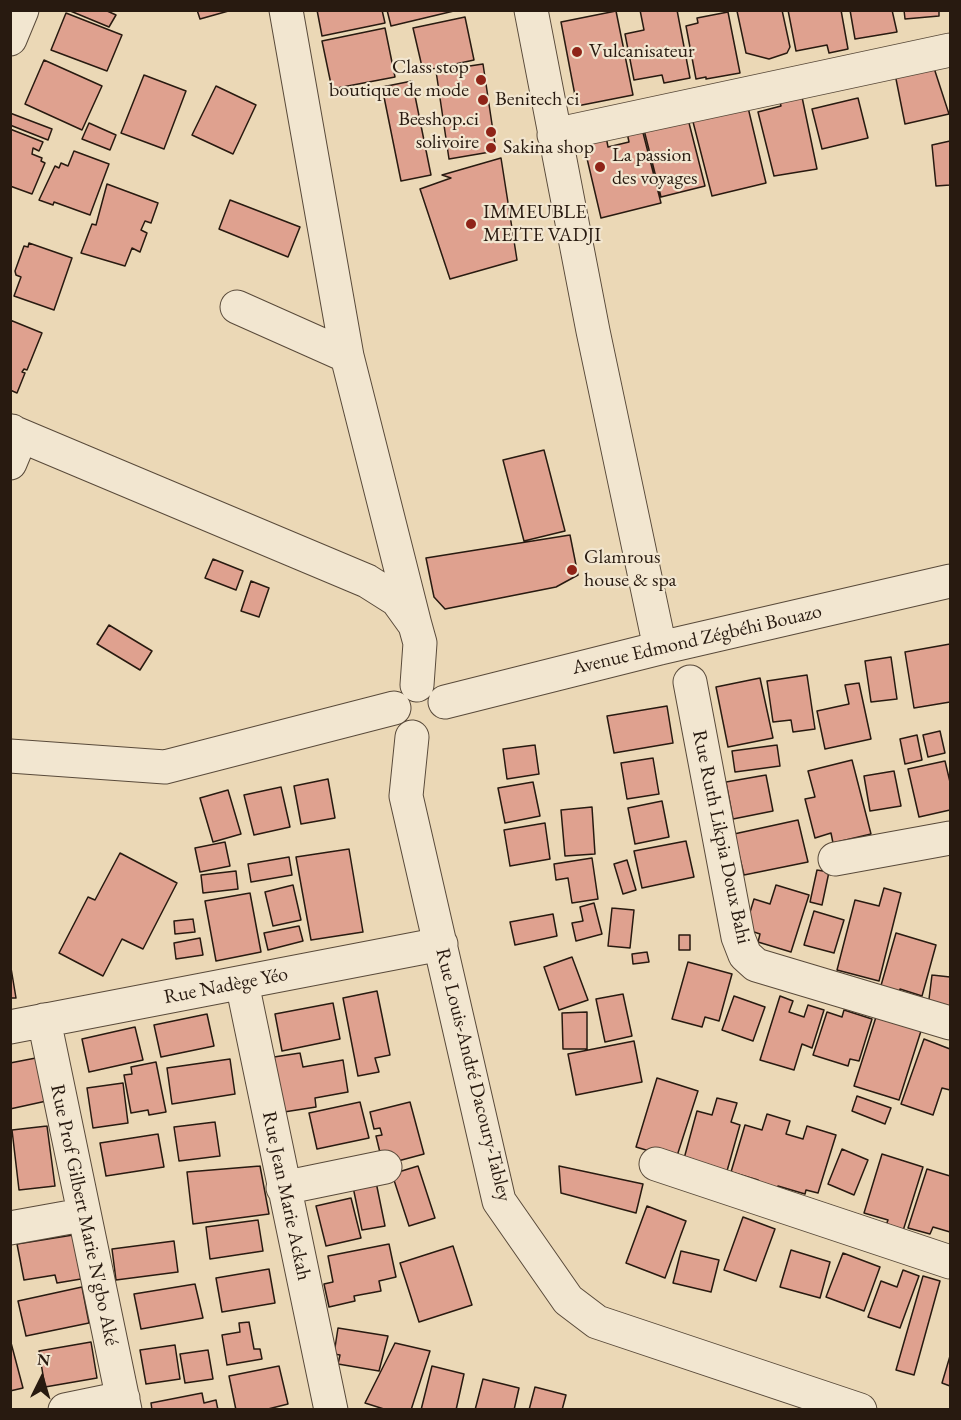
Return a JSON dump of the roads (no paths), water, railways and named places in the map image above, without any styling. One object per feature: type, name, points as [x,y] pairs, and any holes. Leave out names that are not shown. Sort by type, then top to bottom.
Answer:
[{"type":"street","points":[[10,39],[21,10]]},
{"type":"street","points":[[286,10],[347,356],[420,643],[417,685]]},
{"type":"street","points":[[531,10],[554,135],[660,648]]},
{"type":"street","points":[[554,135],[951,50]]},
{"type":"street","points":[[237,307],[347,356]]},
{"type":"street","points":[[11,442],[367,581],[397,600],[415,625]]},
{"type":"street","name":"Avenue Edmond Zégbéhi Bouazo","points":[[445,702],[660,648],[951,581]]},
{"type":"street","name":"Rue Ruth Likpia Doux Bahi","points":[[690,682],[738,937],[746,955],[756,965],[951,1023]]},
{"type":"street","points":[[417,685],[429,687],[445,702],[445,722],[439,730],[422,738],[412,737],[398,727],[394,708],[398,697],[406,689],[417,685]]},
{"type":"street","points":[[10,756],[165,767],[394,708]]},
{"type":"street","name":"Rue Louis-André Dacoury-Tabley","points":[[412,737],[406,796],[499,1201],[568,1300],[597,1322],[860,1410]]},
{"type":"street","points":[[836,859],[951,838]]},
{"type":"street","name":"Rue Nadège Yéo","points":[[10,1027],[441,944]]},
{"type":"street","name":"Rue Jean Marie Ackah","points":[[242,983],[331,1410]]},
{"type":"street","name":"Rue Prof Gilbert Marie N'gbo Aké","points":[[44,1020],[82,1215],[124,1404]]},
{"type":"street","points":[[656,1164],[951,1262]]},
{"type":"street","points":[[283,1188],[384,1167]]},
{"type":"street","points":[[10,1228],[82,1215]]},
{"type":"street","points":[[65,1410],[124,1404]]},
{"type":"place","name":"Vulcanisateur","points":[[577,52]]},
{"type":"place","name":"Class stop boutique de mode","points":[[481,80]]},
{"type":"place","name":"Benitech ci","points":[[483,100]]},
{"type":"place","name":"Beeshop.ci solivoire","points":[[491,132]]},
{"type":"place","name":"Sakina shop","points":[[491,148]]},
{"type":"place","name":"La passion des voyages","points":[[600,167]]},
{"type":"place","name":"IMMEUBLE MEITE VADJI","points":[[471,224]]},
{"type":"place","name":"Glamrous house & spa","points":[[572,570]]}]
